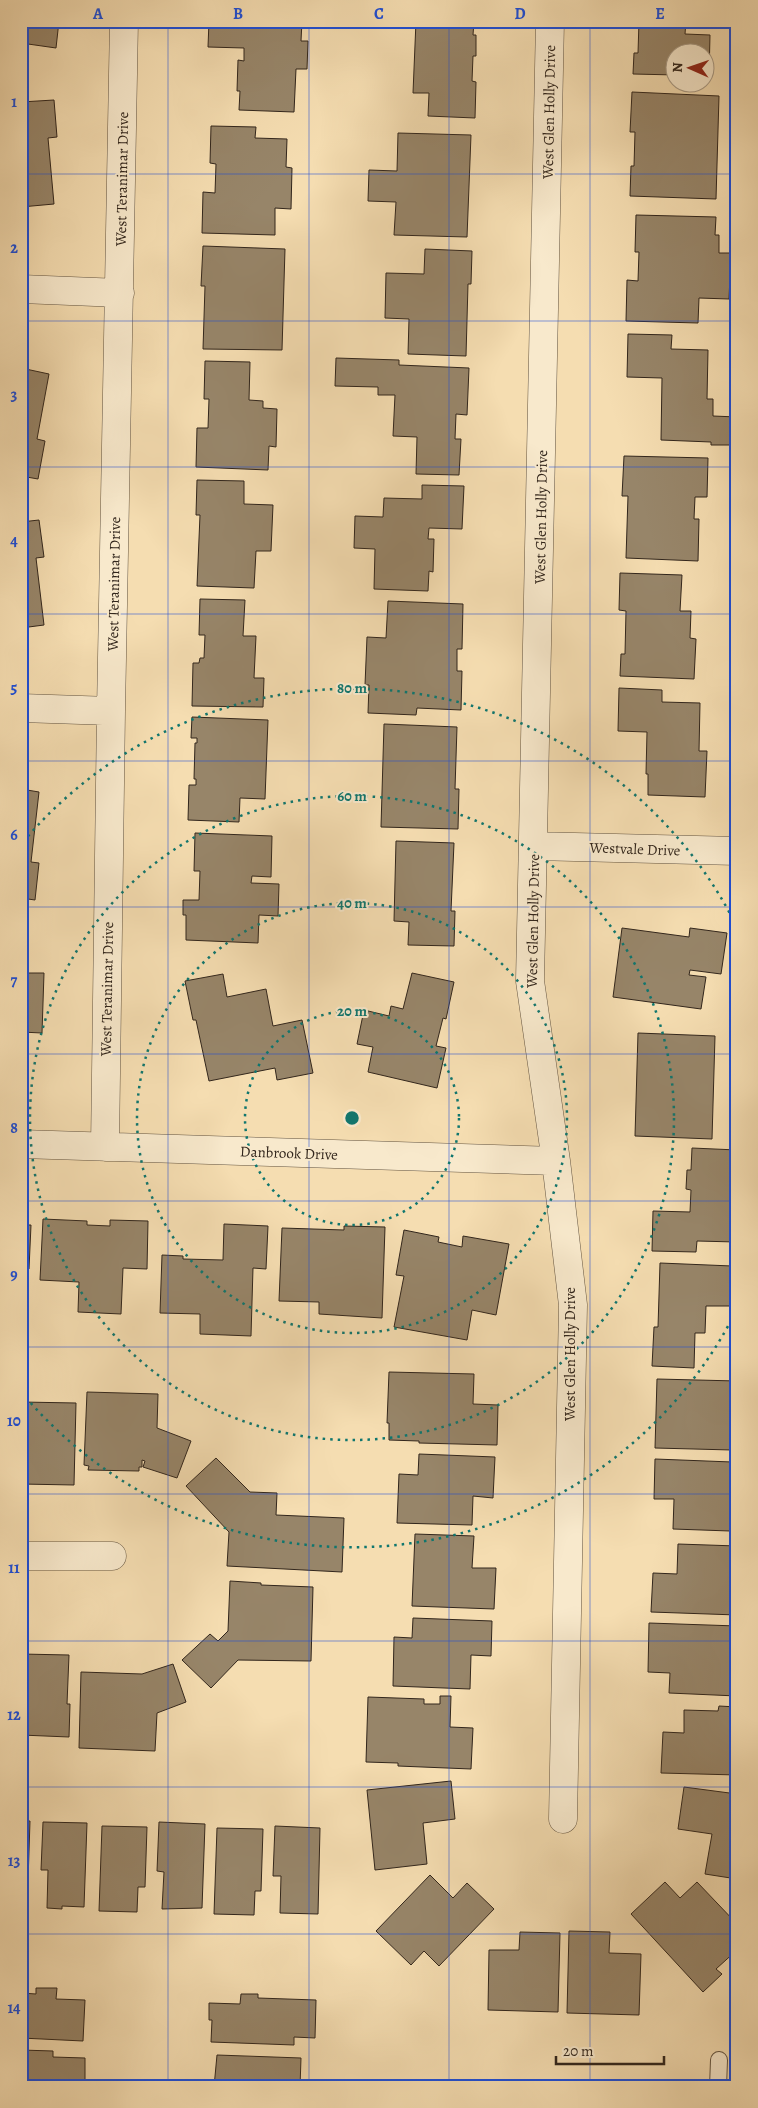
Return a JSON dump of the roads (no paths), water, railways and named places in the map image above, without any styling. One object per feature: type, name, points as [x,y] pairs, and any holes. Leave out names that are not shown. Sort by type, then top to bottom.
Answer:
[{"type":"street","name":"West Teranimar Drive","points":[[105,1147],[124,21]]},
{"type":"street","name":"West Glen Holly Drive","points":[[550,21],[530,980],[556,1161],[573,1305],[563,1819]]},
{"type":"street","points":[[21,289],[120,292]]},
{"type":"street","points":[[21,708],[111,711]]},
{"type":"street","name":"Westvale Drive","points":[[534,846],[737,851]]},
{"type":"street","name":"Danbrook Drive","points":[[21,1144],[556,1161]]},
{"type":"street","points":[[21,1556],[112,1556]]},
{"type":"lane","points":[[718,2087],[719,2060]]}]
